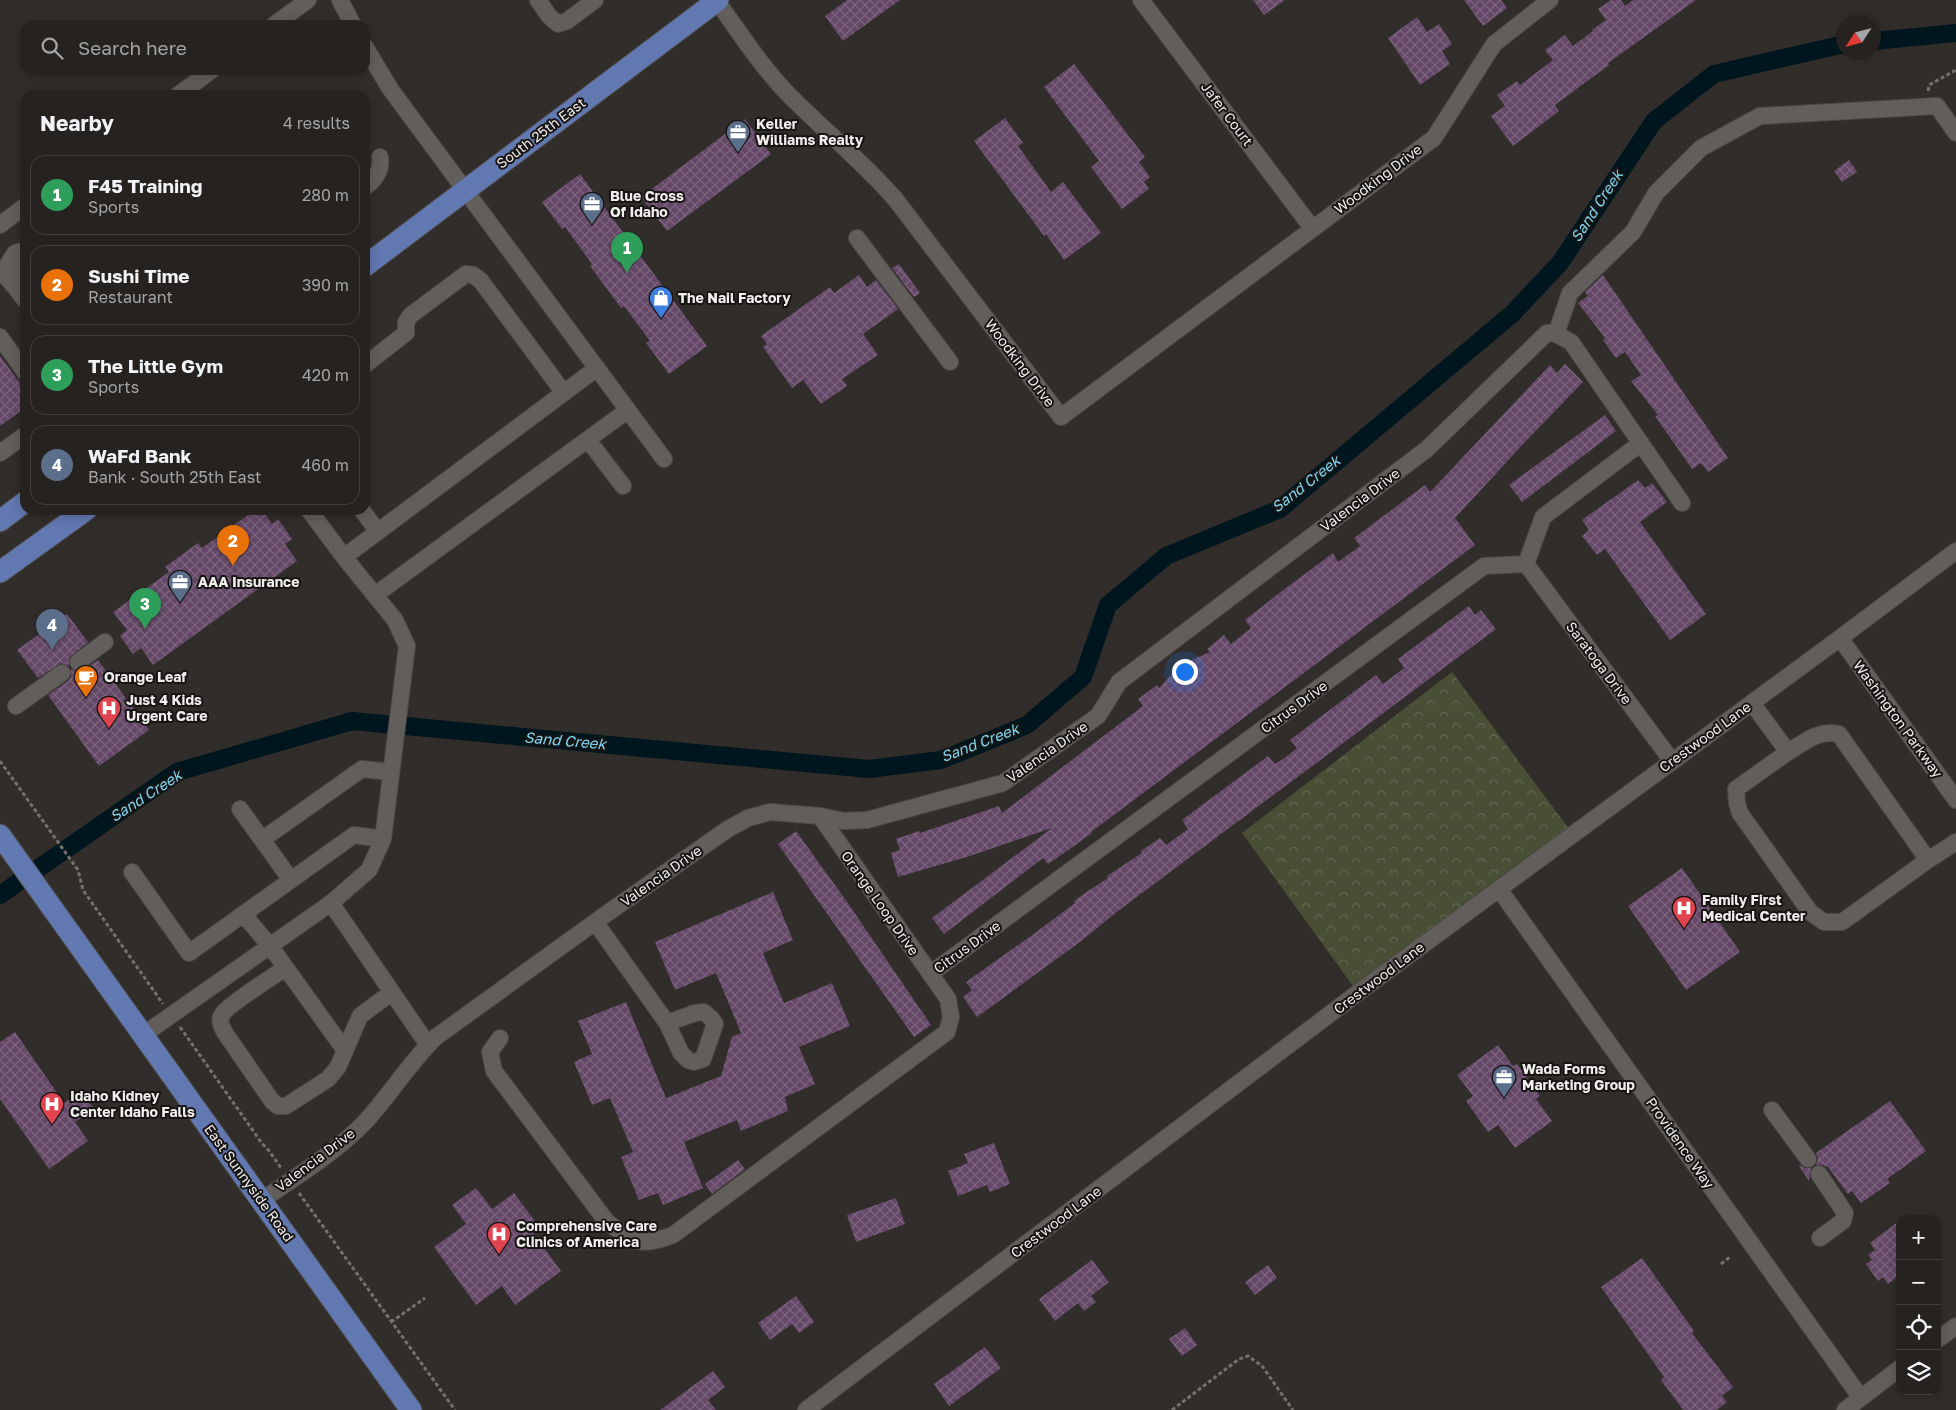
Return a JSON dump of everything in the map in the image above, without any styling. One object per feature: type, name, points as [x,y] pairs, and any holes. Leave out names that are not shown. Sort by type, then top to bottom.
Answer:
[{"type":"main road","name":"South 25th East","points":[[370,262],[716,0]]},
{"type":"main road","points":[[0,521],[20,506]]},
{"type":"main road","points":[[0,572],[79,515]]},
{"type":"main road","name":"East Sunnyside Road","points":[[0,834],[411,1410]]},
{"type":"street","points":[[281,20],[308,0]]},
{"type":"street","points":[[340,0],[350,20]]},
{"type":"street","points":[[538,0],[549,16],[558,24],[567,21],[596,0]]},
{"type":"street","name":"Woodking Drive","points":[[716,0],[763,65],[791,97],[873,174],[896,200],[1061,418],[1434,138],[1494,44],[1550,0]]},
{"type":"street","name":"Jafer Court","points":[[1141,0],[1312,228]]},
{"type":"street","points":[[370,55],[391,90],[464,191],[664,459]]},
{"type":"street","points":[[185,90],[205,75]]},
{"type":"street","points":[[1682,503],[1570,342],[1556,334],[1570,293],[1633,232],[1656,193],[1700,148],[1760,116],[1937,106],[1956,133]]},
{"type":"street","points":[[370,182],[378,174],[382,165],[380,157]]},
{"type":"street","points":[[0,225],[20,210]]},
{"type":"street","points":[[857,238],[950,362]]},
{"type":"street","points":[[20,252],[15,253],[5,269],[8,278],[20,294]]},
{"type":"street","points":[[20,273],[16,278],[20,294]]},
{"type":"street","points":[[370,361],[406,334],[406,322],[411,315],[466,274],[473,275],[480,281],[564,393]]},
{"type":"street","name":"Valencia Drive","points":[[262,1200],[327,1155],[365,1122],[417,1056],[436,1037],[728,829],[748,818],[770,812],[820,816],[844,821],[867,820],[1003,783],[1098,716],[1119,682],[1427,449],[1547,333],[1556,334]]},
{"type":"street","points":[[0,338],[20,365]]},
{"type":"street","points":[[344,557],[597,368]]},
{"type":"street","points":[[375,596],[628,410]]},
{"type":"street","points":[[0,453],[20,438]]},
{"type":"street","points":[[588,440],[623,486]]},
{"type":"street","points":[[1526,564],[1543,517],[1641,443]]},
{"type":"street","points":[[144,1035],[331,903],[369,870],[383,839],[407,646],[395,620],[313,515]]},
{"type":"street","points":[[366,515],[378,532]]},
{"type":"street","name":"Crestwood Lane","points":[[806,1410],[1363,989],[1956,551]]},
{"type":"street","name":"Saratoga Drive","points":[[1526,564],[1672,761]]},
{"type":"street","name":"Citrus Drive","points":[[930,974],[1484,566],[1526,564]]},
{"type":"street","name":"Washington Parkway","points":[[1840,638],[1956,800]]},
{"type":"street","points":[[78,662],[105,642]]},
{"type":"street","points":[[16,706],[62,673]]},
{"type":"street","points":[[1752,703],[1788,752]]},
{"type":"street","points":[[1928,860],[1839,734],[1829,732],[1816,735],[1788,752],[1736,789],[1740,813],[1810,912],[1824,922],[1842,922],[1956,842]]},
{"type":"street","points":[[263,840],[362,769],[391,772]]},
{"type":"street","points":[[240,809],[291,880]]},
{"type":"street","name":"Orange Loop Drive","points":[[500,1038],[490,1052],[494,1071],[608,1222],[629,1239],[652,1243],[674,1235],[947,1032],[951,1017],[948,1000],[820,816]]},
{"type":"street","points":[[132,872],[188,952],[354,835],[383,839]]},
{"type":"street","name":"Providence Way","points":[[1499,889],[1861,1398]]},
{"type":"street","points":[[331,903],[428,1045]]},
{"type":"street","points":[[243,914],[270,946],[344,1049]]},
{"type":"street","points":[[595,922],[667,1023]]},
{"type":"street","points":[[285,968],[231,1005],[222,1013],[220,1021],[225,1033],[278,1106],[286,1106],[328,1078],[338,1067],[344,1049],[360,1016],[392,992]]},
{"type":"street","points":[[1772,1110],[1808,1159]]},
{"type":"street","points":[[1819,1174],[1845,1213],[1843,1221],[1820,1238]]},
{"type":"street","points":[[1941,1337],[1956,1326]]},
{"type":"street","points":[[1845,1410],[1896,1371]]},
{"type":"path","points":[[1927,106],[1929,85],[1956,70]]},
{"type":"path","points":[[0,761],[78,870]]},
{"type":"path","points":[[306,1203],[455,1410]]},
{"type":"path","points":[[1721,1264],[1730,1257]]},
{"type":"path","points":[[392,1322],[425,1298]]},
{"type":"path","points":[[1172,1410],[1239,1359],[1248,1356],[1262,1366],[1293,1410]]},
{"type":"green space","points":[[1452,672],[1573,834],[1358,993],[1242,833]]},
{"type":"building","points":[[847,0],[900,0],[843,41],[825,16]]},
{"type":"building","points":[[1253,0],[1285,0],[1264,15]]},
{"type":"building","points":[[1464,0],[1501,0],[1507,8],[1483,26]]},
{"type":"building","points":[[1611,0],[1621,0],[1625,6],[1633,0],[1696,0],[1608,63],[1609,65],[1555,105],[1559,111],[1513,146],[1491,116],[1505,106],[1497,95],[1517,81],[1520,85],[1553,60],[1545,50],[1565,35],[1573,46],[1593,31],[1606,20],[1598,9]]},
{"type":"building","points":[[1417,17],[1427,32],[1439,24],[1452,44],[1442,51],[1450,64],[1420,85],[1388,38]]},
{"type":"building","points":[[1074,64],[1145,157],[1139,162],[1150,177],[1144,182],[1149,189],[1122,209],[1091,167],[1099,161],[1044,87]]},
{"type":"building","points":[[1005,118],[1023,143],[1018,146],[1051,192],[1063,182],[1101,233],[1064,260],[974,141]]},
{"type":"building","points":[[745,119],[771,154],[667,231],[641,197]]},
{"type":"building","points":[[1849,160],[1857,172],[1842,182],[1834,171]]},
{"type":"building","points":[[580,174],[707,346],[669,374],[646,343],[650,341],[624,306],[621,308],[590,266],[592,264],[565,227],[562,229],[542,202]]},
{"type":"building","points":[[899,264],[920,293],[914,297],[892,268]]},
{"type":"building","points":[[859,275],[867,287],[876,280],[898,309],[863,334],[878,355],[842,379],[847,386],[821,404],[803,380],[792,388],[763,347],[767,344],[761,336],[830,287],[834,293]]},
{"type":"building","points":[[1603,275],[1728,458],[1708,472],[1701,463],[1692,469],[1655,416],[1658,415],[1631,381],[1641,375],[1625,352],[1616,358],[1603,340],[1605,338],[1578,303],[1588,296],[1585,292]]},
{"type":"building","points":[[0,356],[20,383],[20,412],[0,426]]},
{"type":"building","points":[[1565,364],[1583,382],[1455,518],[1475,545],[1092,833],[1048,864],[1043,858],[944,934],[932,918],[1052,828],[970,856],[898,877],[891,853],[900,850],[896,839],[919,831],[920,833],[999,806],[1002,813],[1143,706],[1138,699],[1157,685],[1159,688],[1180,665],[1210,652],[1207,649],[1224,635],[1231,644],[1251,628],[1245,620],[1278,594],[1333,553],[1338,562],[1360,546],[1354,538],[1425,485],[1430,492],[1550,365],[1557,373]]},
{"type":"building","points":[[1605,415],[1616,431],[1522,502],[1509,485]]},
{"type":"building","points":[[1638,480],[1645,488],[1652,483],[1667,502],[1640,522],[1706,614],[1670,640],[1605,549],[1597,555],[1582,536],[1589,530],[1582,520]]},
{"type":"building","points":[[248,515],[266,515],[272,524],[278,519],[292,539],[285,544],[297,561],[153,665],[141,648],[133,654],[120,636],[127,630],[113,612],[169,572],[165,567],[198,543],[202,548]]},
{"type":"building","points":[[1469,606],[1475,615],[1481,610],[1496,629],[1118,911],[1080,942],[977,1017],[963,997],[972,990],[966,982],[1075,903],[1074,901],[1108,878],[1107,876],[1142,853],[1141,851],[1160,838],[1166,845],[1188,829],[1182,820],[1268,756],[1275,764],[1286,757],[1297,748],[1290,740],[1376,675],[1383,684],[1404,668],[1398,659]]},
{"type":"building","points":[[67,614],[88,642],[69,658],[69,666],[61,663],[38,678],[17,650]]},
{"type":"building","points":[[98,660],[149,730],[99,766],[48,695],[68,681],[71,677],[71,669],[80,672]]},
{"type":"building","points":[[796,831],[931,1025],[914,1037],[778,844]]},
{"type":"building","name":"Family First Medical Center","points":[[1682,868],[1740,952],[1686,990],[1628,906]]},
{"type":"building","points":[[773,892],[793,940],[763,953],[784,1003],[832,983],[850,1026],[799,1047],[815,1084],[785,1097],[788,1111],[741,1131],[737,1120],[684,1142],[703,1188],[663,1205],[658,1193],[639,1200],[621,1157],[633,1152],[610,1098],[592,1105],[574,1062],[592,1054],[578,1021],[626,1002],[666,1098],[721,1076],[732,1037],[741,1033],[716,973],[675,990],[655,942]]},
{"type":"building","points":[[15,1032],[64,1103],[81,1091],[94,1109],[75,1122],[88,1141],[49,1169],[0,1099],[0,1042]]},
{"type":"building","name":"Wada Forms Marketing Group","points":[[1498,1045],[1513,1066],[1517,1064],[1540,1096],[1536,1099],[1552,1121],[1515,1148],[1498,1125],[1488,1132],[1466,1101],[1473,1096],[1457,1075]]},
{"type":"building","points":[[1890,1101],[1926,1151],[1887,1179],[1890,1183],[1861,1203],[1852,1191],[1848,1194],[1828,1167],[1816,1165],[1818,1158],[1816,1153]]},
{"type":"building","points":[[994,1143],[1010,1184],[990,1192],[987,1185],[958,1196],[948,1171],[968,1163],[964,1154]]},
{"type":"building","points":[[738,1160],[745,1169],[712,1194],[705,1184]]},
{"type":"building","points":[[1799,1166],[1804,1168],[1811,1168],[1809,1181]]},
{"type":"building","points":[[476,1188],[492,1209],[514,1193],[537,1224],[530,1229],[561,1271],[515,1305],[502,1286],[476,1305],[434,1247],[466,1224],[452,1205]]},
{"type":"building","points":[[896,1198],[905,1224],[856,1242],[847,1215]]},
{"type":"building","points":[[1896,1223],[1896,1278],[1888,1284],[1883,1277],[1878,1281],[1866,1264],[1872,1260],[1868,1255],[1875,1250],[1870,1243]]},
{"type":"building","points":[[1642,1258],[1694,1331],[1692,1333],[1733,1387],[1722,1396],[1727,1402],[1717,1410],[1683,1410],[1661,1380],[1664,1377],[1601,1287]]},
{"type":"building","points":[[1092,1260],[1109,1282],[1091,1296],[1096,1302],[1084,1311],[1078,1303],[1055,1321],[1039,1299]]},
{"type":"building","points":[[1268,1265],[1277,1278],[1255,1295],[1245,1282]]},
{"type":"building","points":[[796,1296],[814,1322],[799,1333],[792,1324],[770,1340],[758,1323]]},
{"type":"building","points":[[1185,1328],[1197,1345],[1182,1356],[1169,1339]]},
{"type":"building","points":[[985,1347],[1001,1368],[949,1406],[934,1384]]},
{"type":"building","points":[[713,1371],[725,1387],[708,1400],[716,1410],[660,1410]]},
{"type":"waterway","name":"Sand Creek","points":[[1881,40],[1956,33]]},
{"type":"waterway","name":"Sand Creek","points":[[0,895],[177,772],[352,721],[869,769],[941,760],[1027,725],[1083,677],[1108,605],[1166,556],[1280,509],[1512,314],[1560,263],[1654,121],[1714,74],[1836,46]]},
{"type":"place","name":"Keller Williams Realty","points":[[738,153]]},
{"type":"place","name":"Blue Cross Of Idaho","points":[[592,225]]},
{"type":"place","name":"F45 Training","points":[[627,273]]},
{"type":"place","name":"The Nail Factory","points":[[661,319]]},
{"type":"place","name":"Sushi Time","points":[[233,566]]},
{"type":"place","name":"AAA Insurance","points":[[180,603]]},
{"type":"place","name":"The Little Gym","points":[[145,629]]},
{"type":"place","name":"WaFd Bank","points":[[52,650]]},
{"type":"place","name":"Orange Leaf","points":[[86,698]]},
{"type":"place","name":"Just 4 Kids Urgent Care","points":[[109,729]]},
{"type":"place","name":"Family First Medical Center","points":[[1684,929]]},
{"type":"place","name":"Wada Forms Marketing Group","points":[[1504,1098]]},
{"type":"place","name":"Idaho Kidney Center Idaho Falls","points":[[52,1125]]},
{"type":"place","name":"Comprehensive Care Clinics of America","points":[[499,1255]]}]
